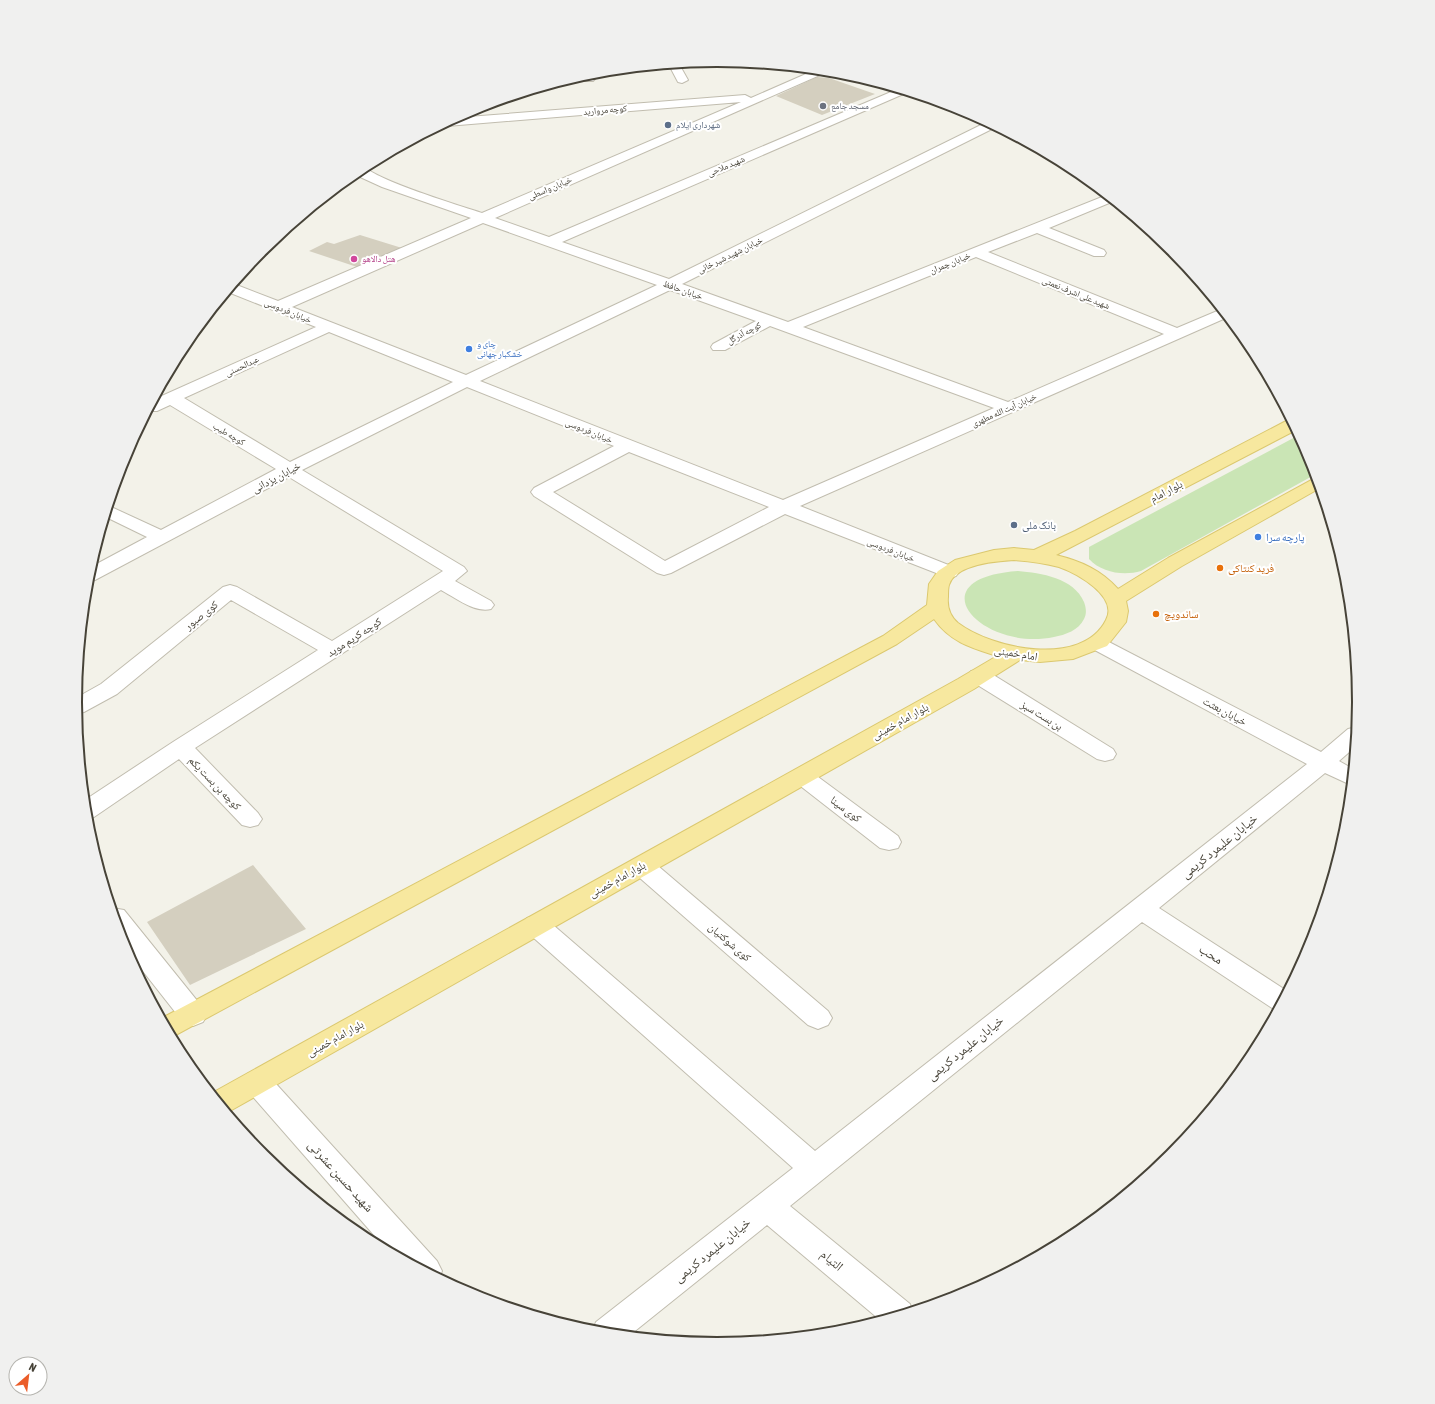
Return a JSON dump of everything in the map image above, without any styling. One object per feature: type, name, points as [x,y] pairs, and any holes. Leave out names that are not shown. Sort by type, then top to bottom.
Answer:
[{"type":"main road","name":"بلوار امام","points":[[1038,556],[1082,535],[1289,426]]},
{"type":"main road","points":[[1115,599],[1175,562],[1314,484]]},
{"type":"main road","name":"امام خمینی","points":[[1014,554],[1038,556],[1064,562],[1086,572],[1104,584],[1115,599],[1119,615],[1112,631],[1098,644],[1074,653],[1052,656],[1014,655],[987,648],[964,637],[946,623],[936,608],[935,593],[941,580],[949,572],[971,560],[992,555],[1014,554]]},
{"type":"main road","points":[[172,1026],[890,640],[936,608]]},
{"type":"main road","name":"بلوار امام خمینی","points":[[224,1101],[802,776],[1014,655]]},
{"type":"street","points":[[676,68],[682,80]]},
{"type":"street","name":"خیابان واسطی","points":[[278,307],[814,74]]},
{"type":"street","name":"شهید ملاحی","points":[[549,242],[897,94]]},
{"type":"street","name":"کوچه مروارید","points":[[461,121],[762,97]]},
{"type":"street","name":"خیابان شهید شیر خانی","points":[[467,382],[669,285],[987,127]]},
{"type":"street","name":"خیابان حافظ","points":[[363,175],[789,327],[1008,408]]},
{"type":"street","name":"خیابان چمران","points":[[789,327],[1106,200]]},
{"type":"street","points":[[1036,228],[1099,253]]},
{"type":"street","name":"شهید علی اشرف نعمتی","points":[[975,252],[1178,334]]},
{"type":"street","name":"خیابان فردوسی","points":[[234,290],[626,446],[949,572]]},
{"type":"street","name":"خیابان آیت الله مطهری","points":[[626,446],[540,492],[664,569],[783,507],[1221,315]]},
{"type":"street","name":"کوچه آذرگل","points":[[719,347],[769,320]]},
{"type":"street","name":"عبدالحسنی","points":[[157,404],[328,327]]},
{"type":"street","name":"خیابان یزدانی","points":[[96,572],[288,470],[467,382]]},
{"type":"street","name":"کوچه طیب","points":[[157,404],[288,470]]},
{"type":"street","name":"کوچه کریم موید","points":[[92,807],[181,747],[457,570],[288,470]]},
{"type":"street","points":[[112,513],[161,538]]},
{"type":"street","points":[[440,581],[484,605]]},
{"type":"street","name":"کوی صبور","points":[[82,704],[109,688],[230,591],[332,650]]},
{"type":"street","name":"خیابان بعثت","points":[[1098,644],[1348,776]]},
{"type":"street","name":"بن بست سبز","points":[[979,676],[1105,754]]},
{"type":"street","name":"خیابان علیمرد کریمی","points":[[614,1328],[1323,763],[1351,738]]},
{"type":"street","name":"کوچه بن بست یکم","points":[[181,747],[250,819]]},
{"type":"street","name":"کوی سینا","points":[[802,776],[890,842]]},
{"type":"street","name":"کوی شوکتیان","points":[[642,866],[818,1018]]},
{"type":"street","name":"محب","points":[[1140,908],[1279,999]]},
{"type":"street","points":[[536,925],[814,1168]]},
{"type":"street","points":[[125,930],[193,1015]]},
{"type":"street","name":"شهید حسین عشرتی","points":[[257,1082],[417,1261]]},
{"type":"street","name":"التیام","points":[[767,1206],[894,1311]]},
{"type":"green space","points":[[1294,437],[1311,477],[1141,571],[1121,573],[1100,567],[1089,559],[1089,547]]},
{"type":"green space","points":[[1018,571],[1046,575],[1065,582],[1073,587],[1084,602],[1086,610],[1086,615],[1082,623],[1075,629],[1063,635],[1027,639],[1003,634],[983,625],[970,612],[965,599],[970,586],[987,576]]},
{"type":"building","name":"مسجد جامع","points":[[817,77],[829,78],[875,94],[822,115],[776,96]]},
{"type":"building","name":"هتل دالاهو","points":[[360,235],[402,248],[357,267],[309,251],[327,242],[334,244]]},
{"type":"building","points":[[253,865],[306,929],[190,985],[147,922]]},
{"type":"place","name":"مسجد جامع","points":[[823,106]]},
{"type":"place","name":"شهرداری ایلام","points":[[668,125]]},
{"type":"place","name":"هتل دالاهو","points":[[354,259]]},
{"type":"place","name":"چای و خشکبار جهانی","points":[[469,349]]},
{"type":"place","name":"بانک ملی","points":[[1014,525]]},
{"type":"place","name":"پارچه سرا","points":[[1258,537]]},
{"type":"place","name":"فرید کنتاکی","points":[[1220,568]]},
{"type":"place","name":"ساندویچ","points":[[1156,614]]}]
